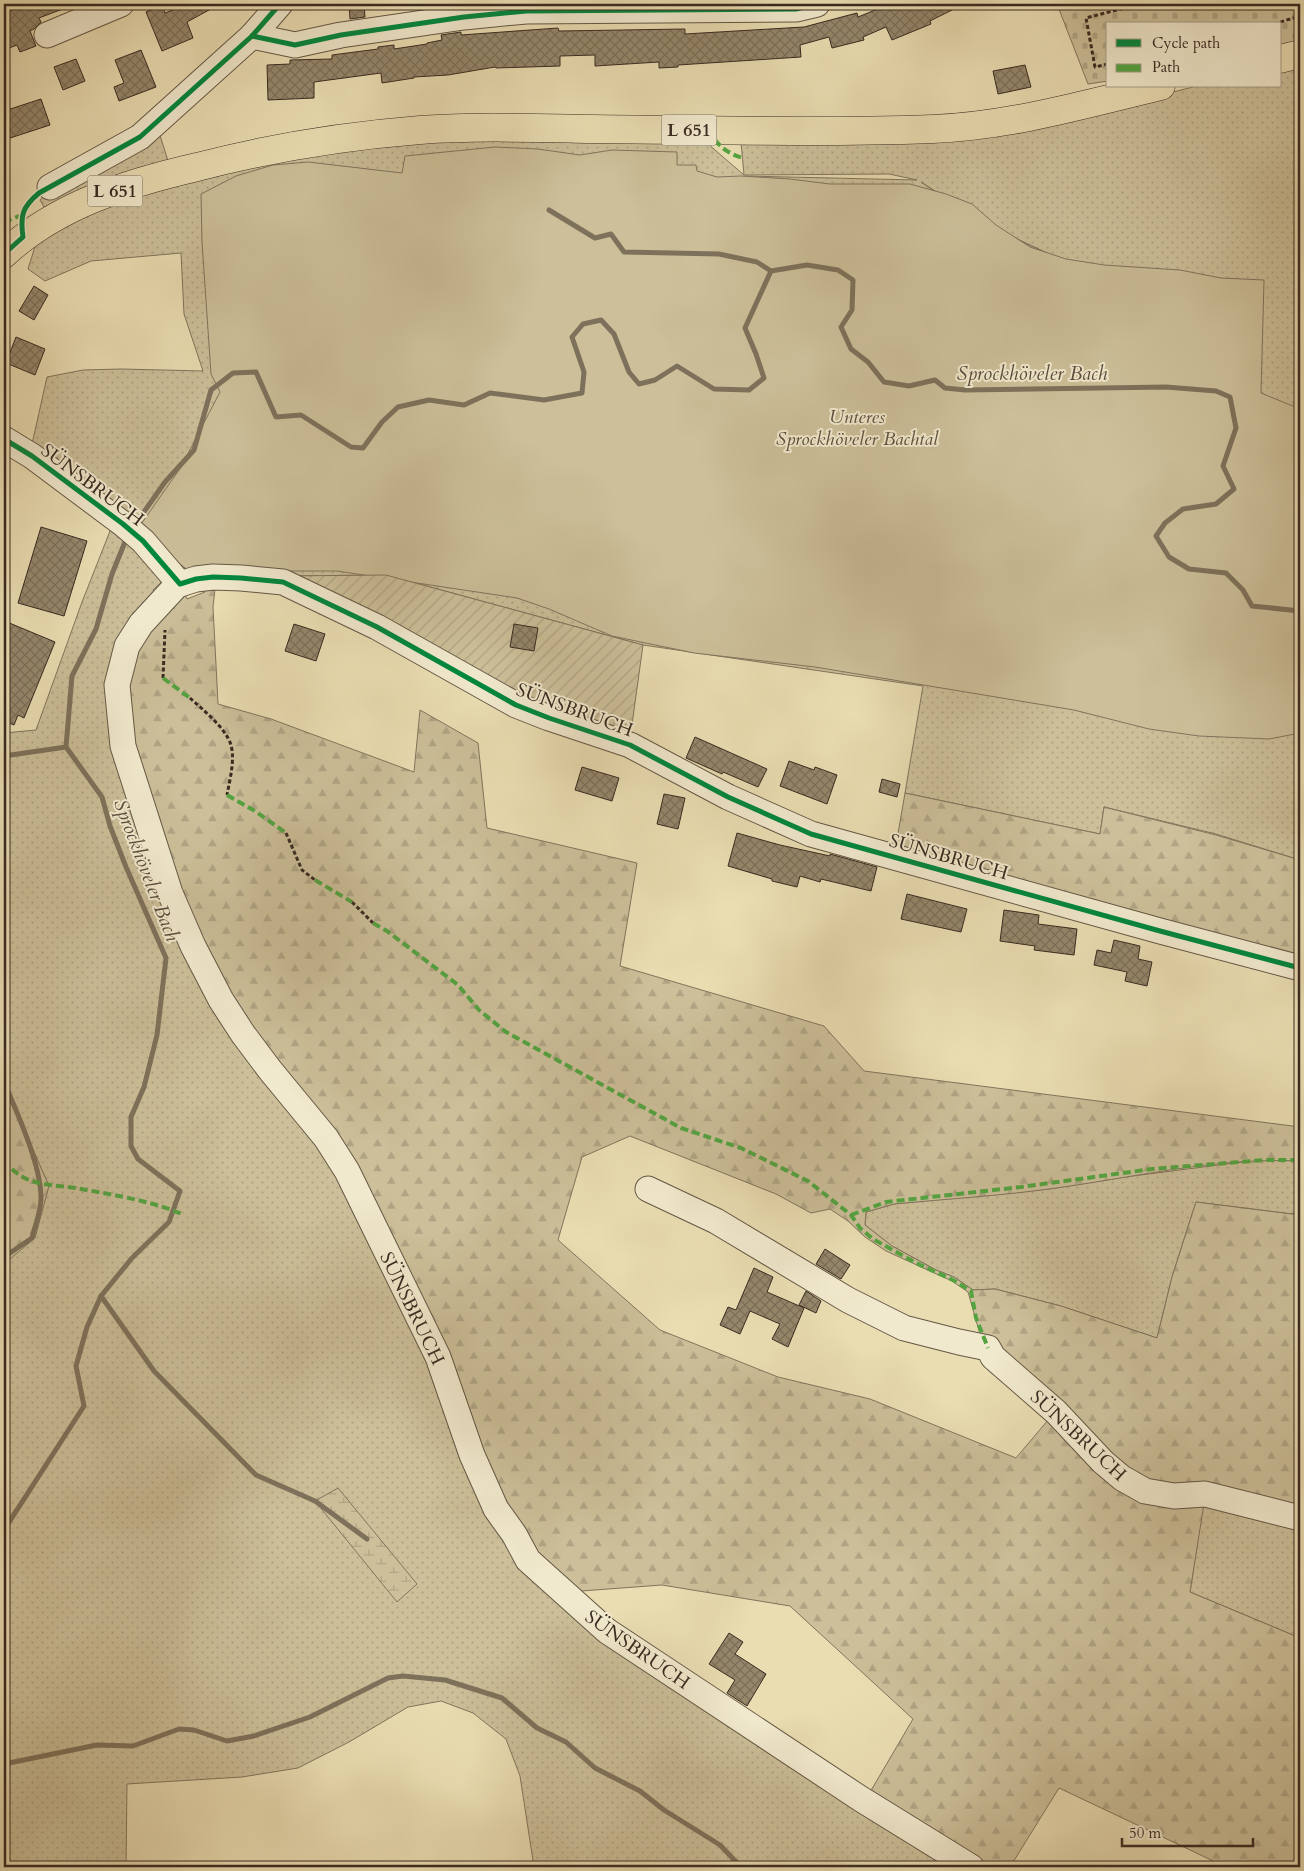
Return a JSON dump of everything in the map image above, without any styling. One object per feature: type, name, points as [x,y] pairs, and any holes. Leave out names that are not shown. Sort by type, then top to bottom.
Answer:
[{"type":"main road","points":[[1282,58],[1300,54]]},
{"type":"main road","name":"L 651","points":[[4,254],[43,224],[69,209],[105,194],[161,175],[286,146],[422,130],[489,128],[935,129],[995,122],[1152,88]]},
{"type":"street","points":[[47,35],[121,4]]},
{"type":"street","points":[[50,187],[140,137],[252,36],[280,4]]},
{"type":"street","points":[[252,36],[294,44],[341,35],[464,17],[526,12],[796,9],[817,4]]},
{"type":"street","name":"SÜNSBRUCH","points":[[4,439],[32,456],[124,524],[143,541],[178,585]]},
{"type":"street","name":"SÜNSBRUCH","points":[[971,1867],[852,1794],[757,1729],[606,1632],[528,1560],[514,1534],[496,1509],[472,1455],[438,1357],[347,1171],[326,1138],[243,1034],[221,1000],[193,946],[170,893],[123,746],[117,685],[127,646],[141,624],[178,585],[196,579],[213,577],[283,582],[377,627],[516,705],[630,745],[728,797],[811,834],[1300,968]]},
{"type":"street","name":"SÜNSBRUCH","points":[[648,1189],[716,1221],[848,1300],[904,1328],[988,1348],[993,1357],[1056,1412],[1104,1462],[1122,1478],[1146,1491],[1174,1496],[1205,1494],[1300,1518]]},
{"type":"path","points":[[1106,64],[1096,67],[1086,18],[1137,4]]},
{"type":"path","points":[[1280,22],[1300,16]]},
{"type":"path","points":[[164,678],[165,625]]},
{"type":"path","points":[[190,698],[225,732],[231,745],[232,769],[226,795]]},
{"type":"path","points":[[286,834],[302,870],[315,880]]},
{"type":"path","points":[[352,902],[373,923]]},
{"type":"green space","points":[[1057,4],[1300,4],[1300,43],[1282,48],[1282,22],[1106,22],[1106,81],[1088,84]]},
{"type":"green space","name":"Unteres Sprockhöveler Bachtal","points":[[1300,64],[1300,860],[1216,834],[1104,807],[1100,834],[905,793],[923,686],[643,645],[386,575],[282,576],[189,572],[30,453],[47,377],[83,370],[203,371],[184,314],[181,253],[91,261],[45,281],[28,269],[38,237],[74,218],[175,181],[347,148],[491,136],[701,142],[708,144],[744,175],[741,142],[1093,112],[1189,88],[1282,88],[1282,68]],"holes":[[[889,174],[917,180],[745,176],[745,175]],[[921,182],[990,226],[1047,253],[989,227]]]},
{"type":"green space","points":[[157,126],[169,164],[44,207],[40,200],[45,195]]},
{"type":"green space","name":"Unteres Sprockhöveler Bachtal","points":[[495,147],[538,149],[580,155],[612,150],[677,152],[677,165],[696,165],[697,171],[717,177],[741,176],[790,179],[830,184],[910,184],[946,194],[972,204],[996,225],[1030,247],[1066,259],[1104,265],[1180,270],[1221,278],[1264,280],[1261,393],[1300,409],[1300,733],[1269,739],[1199,736],[1149,729],[1074,710],[815,667],[694,653],[612,636],[549,609],[517,598],[337,571],[189,571],[137,530],[181,467],[220,392],[211,374],[202,242],[201,194],[236,176],[273,165],[308,162],[402,173],[405,156]]},
{"type":"green space","points":[[114,521],[167,577],[153,590],[158,597],[314,1127],[526,1562],[966,1867],[534,1867],[520,1776],[506,1739],[473,1713],[441,1701],[408,1707],[349,1742],[298,1768],[242,1777],[127,1784],[126,1867],[4,1867],[4,1264],[49,1186],[4,1084],[4,733],[36,730],[82,602]]},
{"type":"green space","points":[[386,575],[643,645],[630,739],[474,676],[282,576]]},
{"type":"green space","points":[[216,580],[213,607],[218,704],[271,719],[414,772],[420,710],[478,743],[487,828],[637,863],[620,966],[824,1026],[864,1071],[1300,1127],[1300,1161],[1237,1162],[1206,1165],[991,1196],[894,1204],[866,1212],[865,1225],[892,1246],[936,1270],[954,1277],[973,1290],[995,1289],[1061,1306],[1157,1338],[1172,1277],[1196,1202],[1300,1215],[1300,1513],[1206,1491],[1190,1592],[1300,1638],[1300,1867],[1226,1867],[1059,1788],[1010,1867],[973,1867],[866,1799],[913,1719],[790,1606],[662,1585],[568,1592],[531,1558],[428,1326],[273,1067],[197,945],[128,747],[130,651],[183,590],[187,599],[205,592],[202,583]],"holes":[[[630,1136],[776,1194],[811,1213],[830,1209],[886,1251],[952,1281],[968,1292],[983,1345],[1054,1413],[1016,1458],[870,1399],[778,1377],[660,1330],[558,1240],[582,1157]]]},
{"type":"green space","points":[[905,793],[1100,834],[1104,807],[1216,835],[1300,860],[1300,966],[895,851]]},
{"type":"green space","points":[[4,1084],[49,1186],[35,1238],[4,1264]]},
{"type":"green space","points":[[1265,1159],[1300,1161],[1300,1215],[1196,1202],[1172,1277],[1157,1338],[1061,1306],[995,1289],[973,1290],[954,1277],[936,1270],[892,1246],[865,1225],[866,1212],[894,1204],[1049,1189]]},
{"type":"green space","points":[[338,1488],[417,1584],[397,1602],[315,1501]]},
{"type":"green space","points":[[1204,1498],[1300,1523],[1300,1638],[1190,1592]]},
{"type":"building","points":[[26,4],[73,5],[39,18],[41,22],[30,31],[36,46],[20,52],[17,45],[4,50],[4,13]]},
{"type":"building","points":[[188,4],[220,4],[187,22],[193,38],[162,51],[146,12],[162,5],[165,13]]},
{"type":"building","points":[[349,4],[364,4],[365,17],[350,19]]},
{"type":"building","points":[[890,4],[964,4],[930,21],[931,24],[892,40],[886,27],[863,37],[864,40],[832,48],[829,37],[800,45],[801,57],[678,65],[678,67],[659,68],[659,62],[595,66],[595,55],[560,56],[560,66],[495,67],[382,83],[381,73],[314,82],[314,98],[268,100],[267,65],[290,64],[290,60],[332,59],[332,55],[378,49],[378,47],[394,45],[394,49],[427,44],[442,40],[441,35],[461,32],[461,35],[558,28],[559,31],[685,29],[685,34],[804,27],[857,13],[858,17]]},
{"type":"building","points":[[141,50],[156,87],[119,101],[114,87],[124,83],[115,60]]},
{"type":"building","points":[[76,59],[85,81],[63,90],[54,67]]},
{"type":"building","points":[[1025,65],[1031,87],[998,94],[993,71]]},
{"type":"building","points":[[41,99],[50,125],[4,140],[4,111]]},
{"type":"building","points":[[34,286],[48,295],[34,320],[19,311]]},
{"type":"building","points":[[16,337],[45,349],[35,375],[6,363]]},
{"type":"building","points":[[41,527],[87,541],[64,616],[18,603]]},
{"type":"building","points":[[7,622],[55,642],[24,718],[18,715],[14,725],[4,721],[4,630]]},
{"type":"building","points":[[294,624],[325,634],[316,661],[285,651]]},
{"type":"building","points":[[514,624],[538,628],[534,651],[510,647]]},
{"type":"building","points":[[695,737],[767,769],[758,787],[686,758]]},
{"type":"building","points":[[789,761],[814,770],[815,767],[837,775],[827,804],[780,786]]},
{"type":"building","points":[[582,767],[619,778],[612,801],[575,790]]},
{"type":"building","points":[[882,779],[900,784],[897,797],[879,792]]},
{"type":"building","points":[[664,794],[685,798],[678,829],[657,824]]},
{"type":"building","points":[[737,833],[780,845],[830,856],[830,854],[877,867],[871,891],[821,879],[820,882],[800,876],[797,887],[772,881],[772,879],[728,866]]},
{"type":"building","points":[[907,894],[967,909],[961,932],[901,919]]},
{"type":"building","points":[[1004,910],[1039,915],[1038,924],[1077,929],[1074,955],[1034,950],[1035,946],[1000,941]]},
{"type":"building","points":[[1114,940],[1140,946],[1138,959],[1152,962],[1147,986],[1125,981],[1127,972],[1094,965],[1097,950],[1111,953]]},
{"type":"building","points":[[825,1249],[850,1265],[841,1279],[816,1264]]},
{"type":"building","points":[[754,1268],[773,1277],[767,1292],[804,1308],[788,1347],[772,1339],[780,1324],[750,1311],[740,1334],[720,1325],[728,1307],[736,1310]]},
{"type":"building","points":[[806,1291],[821,1301],[816,1313],[799,1305]]},
{"type":"building","points":[[729,1633],[743,1642],[735,1654],[766,1674],[747,1706],[727,1693],[735,1680],[709,1664]]},
{"type":"waterway","points":[[549,210],[595,238],[611,234],[624,252],[719,254],[757,262],[771,271]]},
{"type":"waterway","name":"Sprockhöveler Bach","points":[[134,526],[165,482],[194,450],[211,390],[233,373],[256,372],[276,417],[301,415],[351,447],[363,448],[382,422],[398,407],[429,400],[464,405],[490,393],[544,400],[582,393],[584,372],[572,337],[583,324],[601,320],[614,334],[629,372],[639,384],[655,380],[677,366],[714,389],[749,390],[764,378],[745,328],[771,271],[807,265],[838,270],[853,280],[852,310],[841,327],[851,349],[868,362],[884,382],[909,386],[935,380],[945,388],[965,390],[1166,387],[1216,391],[1230,397],[1236,428],[1223,466],[1234,489],[1216,504],[1183,509],[1165,523],[1156,536],[1169,557],[1189,569],[1226,573],[1243,590],[1252,606],[1300,611]]},
{"type":"waterway","name":"Sprockhöveler Bach","points":[[4,1530],[84,1406],[76,1366],[87,1327],[101,1296],[132,1258],[169,1222],[180,1191],[138,1159],[131,1146],[131,1117],[144,1087],[157,1035],[166,958],[126,867],[110,826],[102,797],[66,747],[72,676],[96,629],[112,574],[127,537]]},
{"type":"waterway","name":"Sprockhöveler Bach","points":[[4,756],[66,747]]},
{"type":"waterway","name":"Sprockhöveler Bach","points":[[4,1082],[37,1168],[41,1201],[32,1238],[4,1257]]},
{"type":"waterway","points":[[101,1296],[154,1371],[256,1475],[315,1501],[367,1539]]},
{"type":"waterway","points":[[4,1764],[97,1745],[133,1746],[179,1729],[194,1730],[227,1741],[254,1736],[310,1717],[388,1678],[403,1676],[445,1680],[502,1698],[537,1728],[566,1742],[595,1768],[640,1791],[664,1810],[720,1845],[741,1867]]},
{"type":"marked path","points":[[708,130],[722,147],[743,158]]},
{"type":"marked path","points":[[4,222],[22,215]]},
{"type":"marked path","points":[[163,678],[190,698]]},
{"type":"marked path","points":[[227,795],[255,811],[286,833]]},
{"type":"marked path","points":[[315,880],[352,902]]},
{"type":"marked path","points":[[373,923],[387,931],[458,985],[479,1010],[506,1032],[681,1128],[741,1148],[808,1181],[851,1215],[860,1228],[873,1239],[971,1291],[976,1318],[988,1348]]},
{"type":"marked path","points":[[4,1160],[18,1174],[35,1182],[133,1199],[158,1205],[182,1214]]},
{"type":"marked path","points":[[851,1215],[886,1202],[1021,1187],[1152,1169],[1265,1160],[1300,1160]]},
{"type":"cycle path","points":[[4,254],[23,237],[22,218],[33,198],[140,137],[252,36],[280,4]]},
{"type":"cycle path","points":[[252,36],[295,45],[341,35],[464,17],[526,11],[796,9],[817,4]]},
{"type":"cycle path","points":[[4,439],[32,456],[123,524],[143,541],[180,584],[196,579],[213,577],[283,582],[377,627],[516,705],[630,745],[728,797],[811,834],[1300,968]]}]
